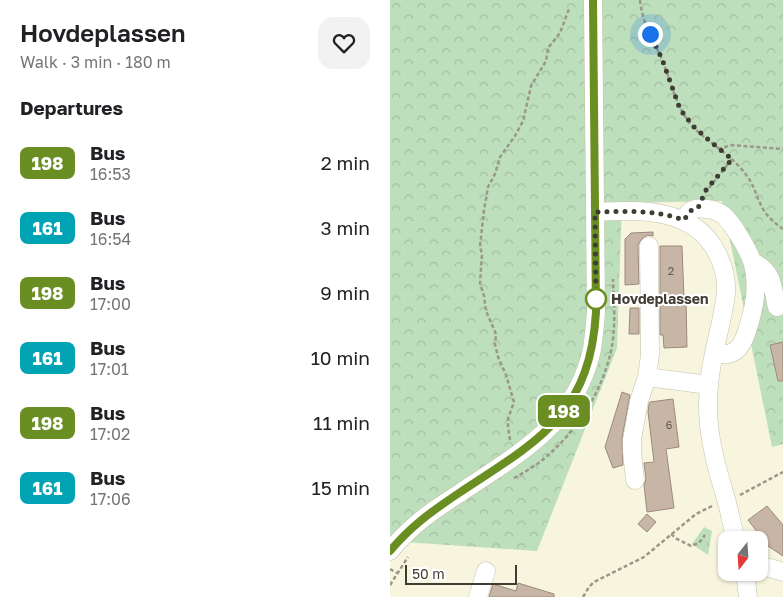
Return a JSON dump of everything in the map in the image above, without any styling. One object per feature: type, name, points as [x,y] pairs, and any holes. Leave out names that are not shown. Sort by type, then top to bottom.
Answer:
[{"type":"street","points":[[390,551],[406,533],[428,514],[538,440],[562,413],[576,392],[589,359],[596,312],[593,0]]},
{"type":"street","points":[[684,220],[690,211],[698,208],[710,209],[721,213],[731,223],[753,262],[756,296],[751,319],[744,338],[733,353],[722,355],[714,353]]},
{"type":"street","points":[[595,212],[624,211],[668,215],[684,220],[692,225],[715,248],[724,269],[726,291],[709,385],[708,407],[710,434],[717,470],[734,531]]},
{"type":"street","points":[[635,480],[632,440],[650,356],[650,246]]},
{"type":"street","points":[[753,262],[762,267],[770,277],[777,307]]},
{"type":"street","points":[[646,377],[709,385]]},
{"type":"street","points":[[768,568],[783,572]]},
{"type":"street","points":[[478,597],[486,571]]},
{"type":"street","points":[[746,581],[748,597]]},
{"type":"path","points":[[640,0],[645,24],[662,59],[680,109],[693,126],[732,159],[747,176],[754,185],[762,207],[769,217],[783,229]]},
{"type":"path","points":[[520,453],[510,440],[508,419],[514,402],[506,375],[498,357],[495,344],[496,334],[486,311],[480,283],[482,254],[480,246],[488,187],[495,174],[500,157],[515,136],[523,120],[531,86],[546,61],[548,48],[560,33],[569,9]]},
{"type":"path","points":[[718,148],[732,145],[783,149]]},
{"type":"path","points":[[698,208],[706,190],[732,159]]},
{"type":"path","points":[[508,482],[538,463],[559,445],[592,400],[611,351],[614,326],[613,278]]},
{"type":"path","points":[[583,597],[594,582],[644,557],[696,514],[744,493],[783,472]]},
{"type":"path","points":[[671,534],[692,546],[705,535]]},
{"type":"path","points":[[390,585],[411,553]]},
{"type":"path","points":[[390,569],[397,573]]},
{"type":"green space","points":[[390,0],[783,0],[783,444],[772,447],[722,201],[622,203],[617,348],[537,551],[390,541]]},
{"type":"green space","points":[[704,527],[712,531],[708,555],[692,544]]},
{"type":"building","points":[[653,232],[653,236],[648,235],[644,237],[638,246],[639,284],[625,285],[625,239],[631,233]]},
{"type":"building","points":[[660,246],[682,246],[687,347],[664,348],[663,335],[660,335]]},
{"type":"building","points":[[630,308],[639,308],[639,334],[629,334]]},
{"type":"building","points":[[783,342],[783,381],[778,381],[770,345]]},
{"type":"building","points":[[622,392],[630,395],[622,438],[623,465],[613,468],[605,447]]},
{"type":"building","points":[[673,399],[679,447],[666,449],[674,508],[647,512],[644,463],[654,462],[648,412],[649,404],[650,402]]},
{"type":"building","points":[[767,506],[783,525],[783,556],[768,546],[768,531],[756,531],[748,520]]},
{"type":"building","points":[[647,514],[656,522],[647,532],[638,524]]},
{"type":"building","points":[[518,583],[554,594],[554,597],[489,597],[493,584],[516,591]]},
{"type":"bus line","name":"198","points":[[390,551],[416,523],[538,440],[570,403],[585,372],[592,348],[596,312],[593,0]]},
{"type":"place","name":"Hovdeplassen","points":[[596,299]]},
{"type":"route","points":[[596,299],[595,212],[658,213],[684,220],[690,211],[698,208],[706,190],[732,159],[693,126],[680,109],[662,59],[650,34]]}]
